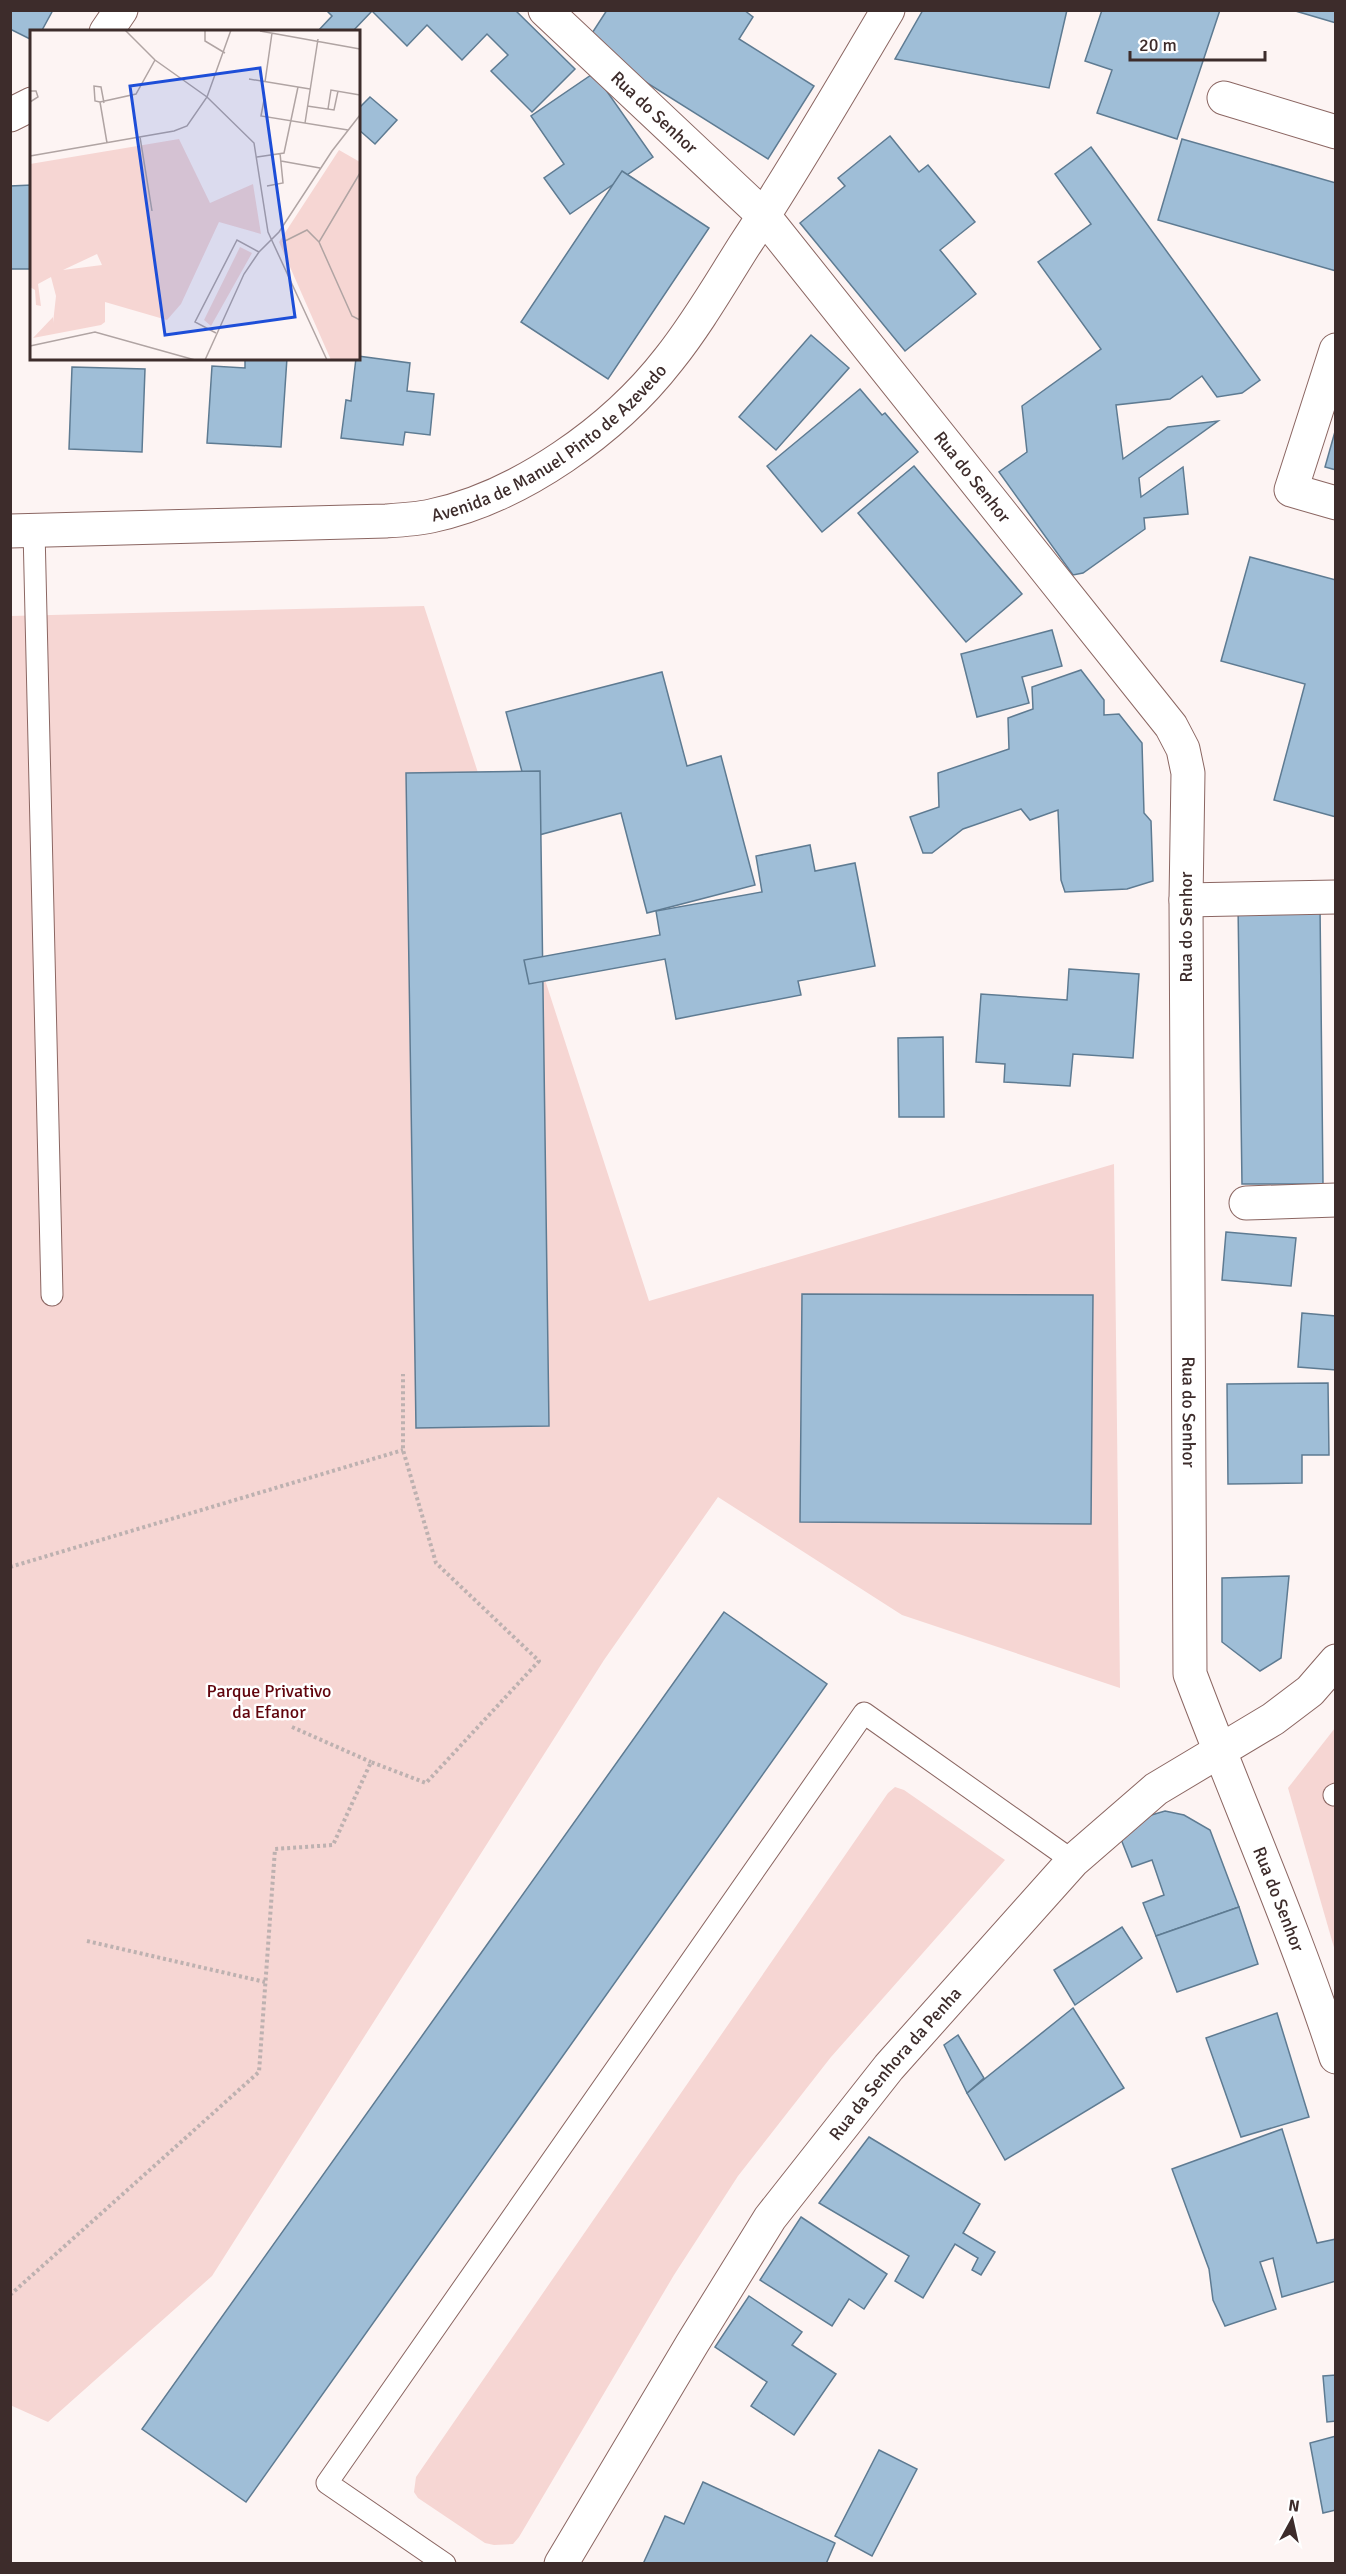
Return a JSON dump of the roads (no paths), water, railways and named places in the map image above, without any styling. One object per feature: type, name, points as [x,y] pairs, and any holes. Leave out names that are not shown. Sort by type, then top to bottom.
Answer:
[{"type":"street","points":[[107,30],[121,10]]},
{"type":"street","name":"Rua do Senhor","points":[[545,10],[764,216],[1171,726],[1183,749],[1188,773],[1186,900],[1190,1674],[1219,1752],[1244,1810],[1335,2057]]},
{"type":"street","name":"Avenida de Manuel Pinto de Azevedo","points":[[22,530],[386,521],[432,516],[527,481],[576,447],[645,387],[669,359],[764,216],[888,10]]},
{"type":"street","points":[[1224,98],[1335,132]]},
{"type":"street","points":[[10,115],[30,105]]},
{"type":"street","points":[[1335,350],[1291,490],[1335,502]]},
{"type":"street","points":[[1186,900],[1335,897]]},
{"type":"street","points":[[1246,1203],[1335,1200]]},
{"type":"street","name":"Rua da Senhora da Penha","points":[[561,2564],[770,2218],[889,2067],[1073,1860],[1156,1789],[1273,1719],[1310,1691],[1335,1661]]},
{"type":"lane","points":[[22,530],[52,1294]]},
{"type":"lane","points":[[445,2564],[327,2483],[864,1713],[1073,1860]]},
{"type":"park label","name":"Parque Privativo da Efanor","points":[[269,1701]]}]
